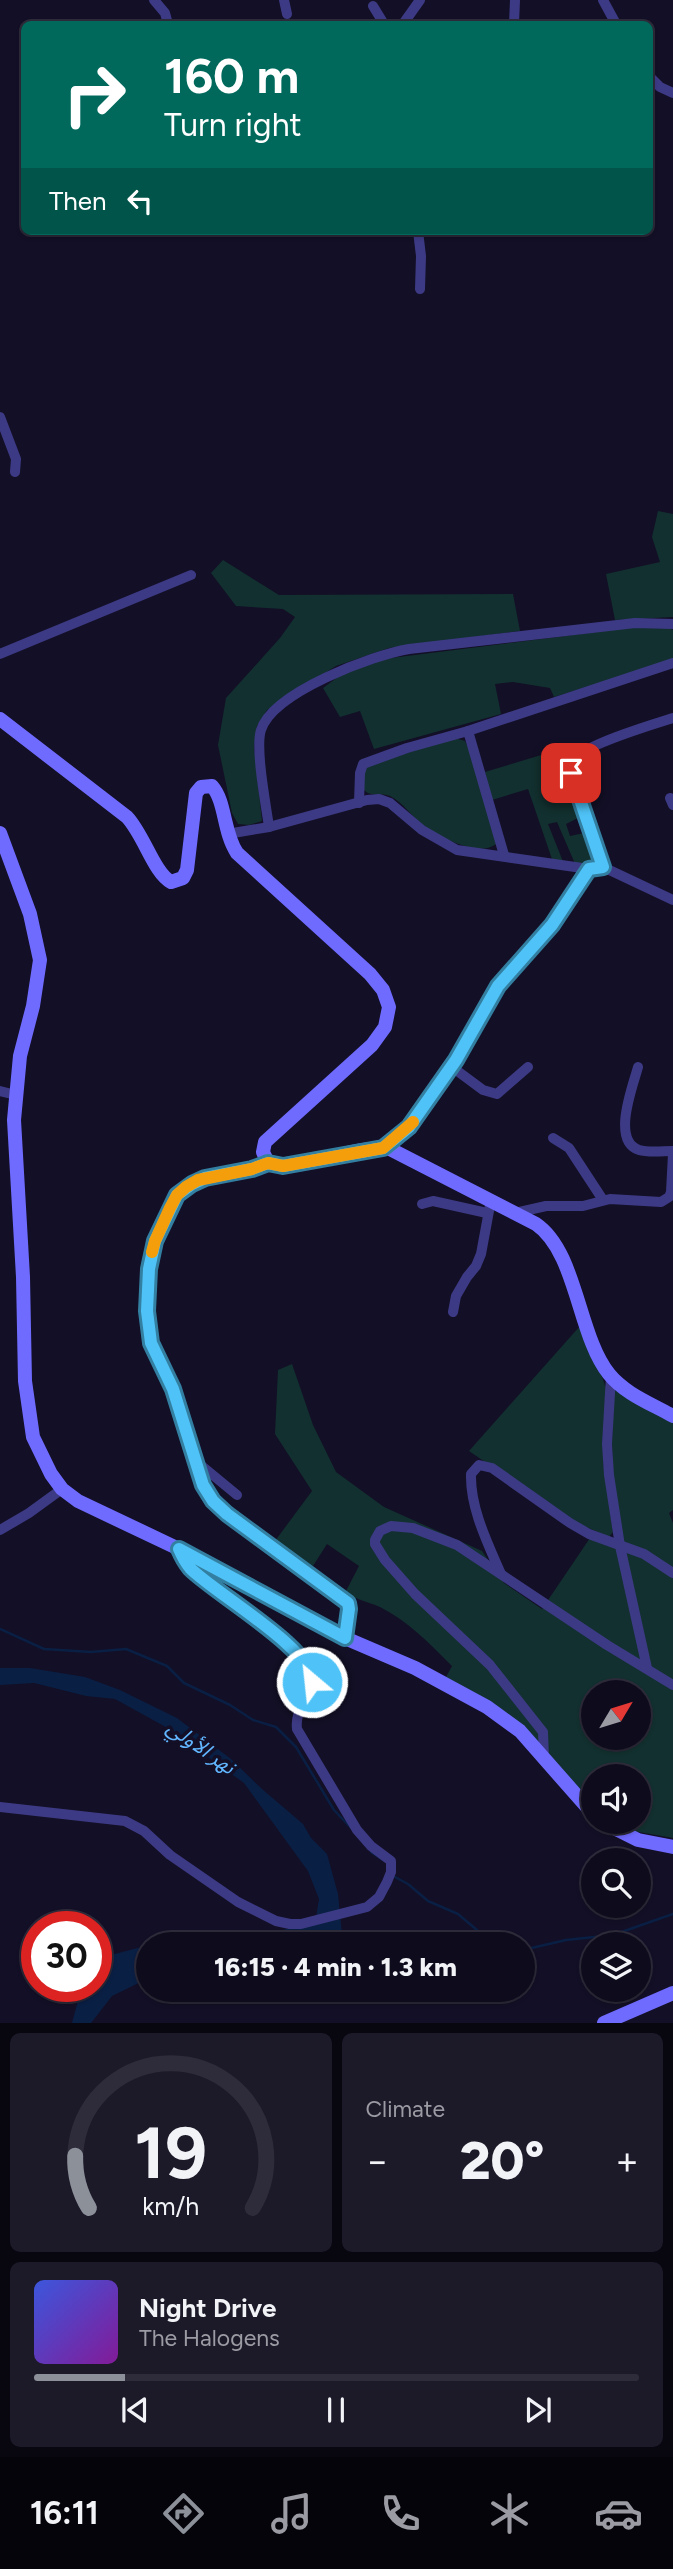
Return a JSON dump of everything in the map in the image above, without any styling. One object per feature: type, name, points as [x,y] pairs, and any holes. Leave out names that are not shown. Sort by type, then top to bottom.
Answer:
[{"type":"main road","points":[[0,719],[127,817],[142,836],[159,872],[168,881],[175,882],[185,875],[195,797],[201,787],[212,786],[217,793],[227,834],[242,858],[375,979],[385,995],[388,1007],[385,1027],[372,1045],[265,1142],[263,1152],[268,1163],[283,1166],[383,1148],[406,1156],[489,1206],[514,1213],[542,1228],[555,1244],[595,1347],[611,1376],[627,1390],[673,1416]]},
{"type":"main road","points":[[0,833],[30,914],[40,960],[33,1006],[20,1056],[15,1156],[23,1277],[25,1381],[33,1437],[41,1456],[62,1489],[78,1501],[179,1549],[345,1638],[415,1668],[487,1707],[520,1731],[581,1802]]},
{"type":"main road","points":[[626,1834],[638,1840],[673,1847]]},
{"type":"main road","points":[[604,2023],[673,1993]]},
{"type":"street","points":[[155,0],[165,13],[167,21]]},
{"type":"street","points":[[284,0],[287,14]]},
{"type":"street","points":[[405,21],[420,0]]},
{"type":"street","points":[[514,21],[515,0]]},
{"type":"street","points":[[603,0],[614,21]]},
{"type":"street","points":[[373,6],[382,21]]},
{"type":"street","points":[[653,80],[673,93]]},
{"type":"street","points":[[418,235],[420,289]]},
{"type":"street","points":[[0,417],[16,459],[15,472]]},
{"type":"street","points":[[0,654],[191,575]]},
{"type":"street","points":[[269,827],[259,740],[262,727],[274,711],[338,670],[388,653],[409,649],[635,623],[673,624]]},
{"type":"street","points":[[359,803],[360,769],[366,762],[673,663]]},
{"type":"street","points":[[603,867],[573,781],[572,767],[575,759],[588,748],[673,718]]},
{"type":"street","points":[[468,731],[503,855]]},
{"type":"street","points":[[227,834],[269,827],[359,803],[385,800],[422,830],[465,852],[503,855],[589,869],[603,867],[673,900]]},
{"type":"street","points":[[383,1148],[409,1127],[452,1067],[498,986],[552,925],[589,869]]},
{"type":"street","points":[[452,1067],[483,1090],[497,1094],[528,1067]]},
{"type":"street","points":[[514,1213],[546,1206],[583,1206],[603,1200],[661,1202],[669,1197],[673,1182],[673,1152],[642,1151],[634,1147],[624,1125],[638,1067]]},
{"type":"street","points":[[0,1091],[16,1094]]},
{"type":"street","points":[[553,1138],[569,1148],[603,1200]]},
{"type":"street","points":[[268,1163],[198,1180],[173,1200],[155,1241],[148,1278],[147,1311],[151,1343],[173,1389],[205,1490],[216,1506],[348,1603],[345,1638]]},
{"type":"street","points":[[422,1204],[433,1201],[489,1206],[481,1254],[456,1296],[453,1312]]},
{"type":"street","points":[[611,1376],[607,1458],[620,1546],[647,1668]]},
{"type":"street","points":[[195,1461],[237,1495]]},
{"type":"street","points":[[502,1574],[484,1534],[472,1490],[471,1474],[479,1465],[492,1468],[570,1523],[644,1554],[673,1573]]},
{"type":"street","points":[[0,1530],[62,1489]]},
{"type":"street","points":[[544,1758],[543,1732],[490,1665],[399,1577],[378,1549],[375,1540],[380,1531],[391,1526],[429,1532],[457,1545],[607,1645],[673,1685]]},
{"type":"street","points":[[0,1807],[125,1821],[144,1830],[170,1856],[238,1902],[276,1921],[301,1924],[367,1907],[379,1897],[391,1872],[391,1861],[371,1846],[357,1830],[297,1729],[298,1711],[312,1682],[311,1671],[281,1638],[192,1569],[179,1549]]},
{"type":"green space","points":[[658,511],[673,514],[673,617],[615,620],[606,574],[660,562],[652,537]]},
{"type":"green space","points":[[223,560],[279,595],[513,594],[520,631],[389,648],[336,666],[267,710],[257,726],[254,747],[262,821],[249,825],[238,824],[232,813],[218,745],[226,698],[280,638],[295,617],[283,609],[236,606],[211,573]]},
{"type":"green space","points":[[667,627],[673,630],[673,660],[554,697],[550,688],[513,682],[495,684],[501,714],[374,749],[360,711],[340,717],[323,688],[342,674],[383,659],[628,628]]},
{"type":"green space","points":[[455,738],[465,741],[474,761],[496,844],[489,848],[470,847],[449,840],[424,826],[395,799],[386,795],[370,794],[364,790],[363,774],[368,764]]},
{"type":"green space","points":[[551,752],[578,818],[566,824],[570,836],[584,833],[594,852],[592,863],[585,867],[576,866],[557,822],[548,824],[564,864],[553,862],[528,789],[492,800],[485,772]]},
{"type":"green space","points":[[580,1326],[598,1363],[607,1392],[603,1460],[613,1532],[609,1537],[570,1520],[469,1451]]},
{"type":"green space","points":[[292,1364],[313,1425],[336,1472],[384,1507],[482,1551],[504,1583],[542,1609],[590,1538],[625,1552],[613,1476],[614,1391],[619,1390],[673,1423],[673,1510],[669,1513],[673,1523],[673,1838],[650,1834],[651,1764],[581,1764],[581,1794],[505,1712],[446,1677],[452,1666],[418,1634],[380,1607],[358,1599],[346,1591],[359,1566],[327,1544],[313,1566],[275,1541],[312,1491],[275,1434],[278,1370]]},
{"type":"water","name":"نهر الأولي","points":[[0,1668],[30,1668],[85,1677],[120,1690],[177,1718],[231,1759],[303,1824],[311,1838],[327,1854],[338,1894],[342,1932],[267,1932],[315,1923],[319,1899],[308,1871],[244,1783],[191,1741],[115,1699],[86,1696],[34,1683],[0,1685]]},
{"type":"water","points":[[136,1948],[136,1984],[112,1996],[112,1955]]},
{"type":"water","points":[[78,2002],[107,2002],[91,2023],[72,2023]]},
{"type":"waterway","points":[[0,1629],[44,1649],[91,1652],[126,1649],[167,1666],[184,1683],[230,1705],[253,1720],[276,1727],[296,1747],[334,1810],[351,1828]]},
{"type":"waterway","points":[[371,1852],[383,1860]]},
{"type":"waterway","points":[[395,1877],[428,1901],[458,1914],[479,1932]]},
{"type":"waterway","points":[[535,1947],[566,1940],[613,1935],[673,1914]]},
{"type":"slow traffic","points":[[152,1252],[173,1200],[198,1180],[268,1163],[283,1166],[383,1148],[413,1122]]},
{"type":"route","points":[[312,1682],[311,1671],[292,1649],[192,1569],[179,1549],[345,1638],[348,1603],[222,1510],[205,1490],[169,1378],[151,1343],[147,1311],[148,1278],[155,1241],[177,1195],[198,1180],[268,1163],[283,1166],[383,1148],[409,1127],[456,1060],[485,1006],[506,975],[552,925],[589,869],[603,867],[571,773]]}]
